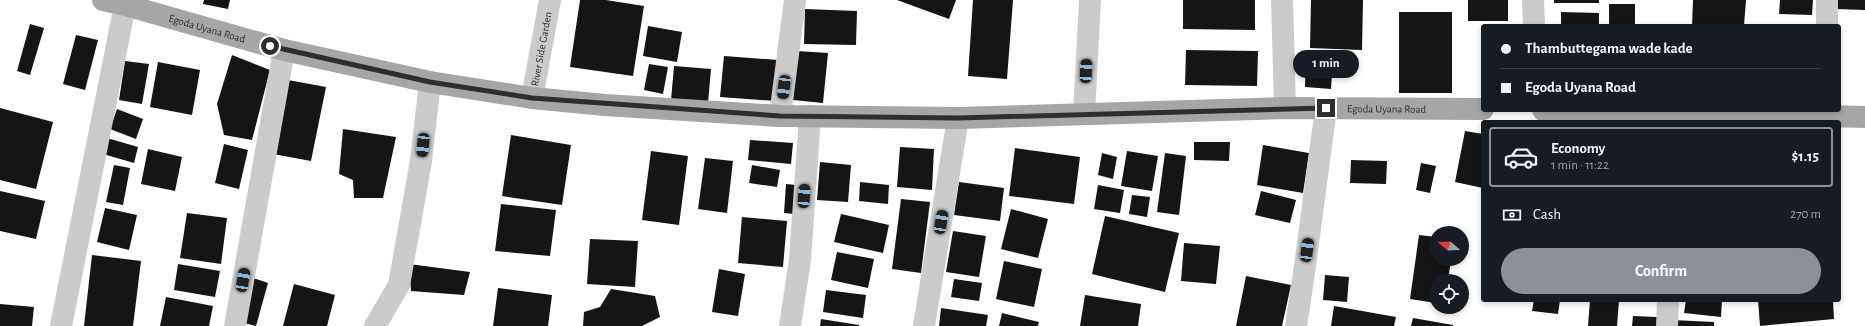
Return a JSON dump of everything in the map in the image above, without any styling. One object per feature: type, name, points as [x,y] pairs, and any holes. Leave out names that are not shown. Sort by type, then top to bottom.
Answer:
[{"type":"main road","name":"Egoda Uyana Road","points":[[103,0],[124,4],[284,50],[430,82],[532,98],[780,116],[958,118],[1285,108],[1481,109]]},
{"type":"main road","points":[[1582,112],[1681,117],[1827,113],[1865,117]]},
{"type":"street","name":"River Side Garden","points":[[532,98],[550,0]]},
{"type":"street","points":[[780,116],[795,0]]},
{"type":"street","points":[[1084,114],[1090,0]]},
{"type":"street","points":[[1282,0],[1285,108]]},
{"type":"street","points":[[1533,0],[1534,24]]},
{"type":"street","points":[[1827,0],[1827,24]]},
{"type":"street","points":[[61,326],[124,4]]},
{"type":"street","points":[[235,326],[284,50]]},
{"type":"street","points":[[375,326],[398,285],[422,160],[430,82]]},
{"type":"street","points":[[1296,326],[1326,108]]},
{"type":"street","points":[[790,326],[800,260],[810,116]]},
{"type":"street","points":[[924,326],[958,118]]},
{"type":"street","points":[[1667,326],[1668,302]]},
{"type":"building","points":[[204,0],[230,0],[228,9],[203,4]]},
{"type":"building","points":[[580,0],[606,0],[644,6],[633,76],[570,67]]},
{"type":"building","points":[[897,0],[956,0],[949,19]]},
{"type":"building","points":[[973,0],[1013,0],[1007,79],[968,76]]},
{"type":"building","points":[[1183,0],[1255,0],[1255,30],[1183,29]]},
{"type":"building","points":[[1311,0],[1363,0],[1362,50],[1310,48]]},
{"type":"building","points":[[1468,0],[1508,0],[1508,21],[1468,21]]},
{"type":"building","points":[[1554,0],[1599,0],[1599,3],[1554,3]]},
{"type":"building","points":[[1693,0],[1746,0],[1744,24],[1692,24]]},
{"type":"building","points":[[1780,0],[1813,0],[1812,15],[1779,14]]},
{"type":"building","points":[[1835,0],[1865,0],[1865,10],[1835,9]]},
{"type":"building","points":[[1609,4],[1635,4],[1635,24],[1609,24]]},
{"type":"building","points":[[805,9],[857,11],[856,45],[804,44]]},
{"type":"building","points":[[1399,12],[1452,12],[1452,93],[1399,93]]},
{"type":"building","points":[[1561,12],[1599,13],[1599,24],[1561,24]]},
{"type":"building","points":[[30,24],[44,28],[30,75],[17,71]]},
{"type":"building","points":[[648,26],[682,32],[677,62],[643,56]]},
{"type":"building","points":[[76,35],[98,40],[85,90],[63,84]]},
{"type":"building","points":[[1186,50],[1258,51],[1257,86],[1185,85]]},
{"type":"building","points":[[797,51],[828,53],[823,103],[793,100]]},
{"type":"building","points":[[232,55],[270,70],[252,140],[224,135],[217,104]]},
{"type":"building","points":[[724,56],[779,60],[775,101],[720,97]]},
{"type":"building","points":[[1306,56],[1333,58],[1331,89],[1305,87]]},
{"type":"building","points":[[125,61],[149,64],[142,104],[119,100]]},
{"type":"building","points":[[158,62],[200,70],[192,115],[150,107]]},
{"type":"building","points":[[649,64],[668,67],[663,94],[644,90]]},
{"type":"building","points":[[674,66],[711,69],[708,103],[671,100]]},
{"type":"building","points":[[288,80],[326,87],[311,161],[273,154]]},
{"type":"building","points":[[0,108],[53,122],[36,189],[0,180]]},
{"type":"building","points":[[117,109],[143,119],[136,139],[110,129]]},
{"type":"building","points":[[343,129],[396,137],[383,198],[354,198],[353,180],[339,174]]},
{"type":"building","points":[[1465,131],[1481,134],[1481,188],[1455,182]]},
{"type":"building","points":[[511,135],[571,145],[562,205],[502,196]]},
{"type":"building","points":[[107,138],[138,147],[134,163],[103,154]]},
{"type":"building","points":[[750,140],[793,143],[791,164],[748,160]]},
{"type":"building","points":[[1194,142],[1230,142],[1229,161],[1194,160]]},
{"type":"building","points":[[224,144],[248,150],[239,189],[215,183]]},
{"type":"building","points":[[1263,145],[1309,153],[1303,193],[1257,185]]},
{"type":"building","points":[[900,147],[934,149],[932,190],[897,187]]},
{"type":"building","points":[[1015,148],[1080,157],[1074,204],[1009,196]]},
{"type":"building","points":[[148,149],[182,157],[175,191],[141,184]]},
{"type":"building","points":[[651,151],[688,156],[679,225],[642,220]]},
{"type":"building","points":[[1127,151],[1158,156],[1152,191],[1121,186]]},
{"type":"building","points":[[1102,153],[1117,157],[1113,179],[1098,175]]},
{"type":"building","points":[[1165,153],[1186,156],[1179,215],[1157,212]]},
{"type":"building","points":[[705,158],[733,161],[727,213],[698,209]]},
{"type":"building","points":[[1351,160],[1387,161],[1386,184],[1350,183]]},
{"type":"building","points":[[820,162],[851,165],[848,202],[817,200]]},
{"type":"building","points":[[1421,163],[1436,166],[1430,193],[1416,190]]},
{"type":"building","points":[[114,165],[130,168],[123,205],[106,202]]},
{"type":"building","points":[[752,165],[780,170],[777,187],[749,183]]},
{"type":"building","points":[[860,182],[889,185],[888,204],[859,201]]},
{"type":"building","points":[[959,182],[1004,188],[1000,221],[954,215]]},
{"type":"building","points":[[786,184],[797,185],[794,214],[784,213]]},
{"type":"building","points":[[1098,185],[1124,190],[1120,213],[1094,209]]},
{"type":"building","points":[[0,191],[45,201],[36,239],[0,231]]},
{"type":"building","points":[[1261,191],[1296,200],[1290,223],[1255,215]]},
{"type":"building","points":[[1132,195],[1150,197],[1147,217],[1129,214]]},
{"type":"building","points":[[901,199],[930,202],[921,273],[892,269]]},
{"type":"building","points":[[501,204],[556,210],[550,256],[495,251]]},
{"type":"building","points":[[105,208],[137,215],[129,250],[97,242]]},
{"type":"building","points":[[1011,209],[1048,219],[1038,258],[1001,249]]},
{"type":"building","points":[[187,213],[227,218],[221,264],[180,258]]},
{"type":"building","points":[[841,214],[889,225],[883,253],[834,242]]},
{"type":"building","points":[[1105,216],[1179,233],[1165,292],[1092,274]]},
{"type":"building","points":[[742,217],[787,221],[783,267],[738,263]]},
{"type":"building","points":[[953,231],[986,236],[979,277],[946,272]]},
{"type":"building","points":[[1419,235],[1429,236],[1429,266],[1450,266],[1449,274],[1429,274],[1429,302],[1410,299]]},
{"type":"building","points":[[590,239],[638,241],[635,287],[587,284]]},
{"type":"building","points":[[1184,243],[1220,246],[1216,284],[1181,281]]},
{"type":"building","points":[[837,252],[874,259],[868,288],[831,280]]},
{"type":"building","points":[[92,255],[141,261],[133,326],[84,326]]},
{"type":"building","points":[[1004,261],[1042,269],[1034,307],[996,299]]},
{"type":"building","points":[[178,264],[220,271],[215,297],[174,290]]},
{"type":"building","points":[[409,264],[470,272],[464,295],[411,291]]},
{"type":"building","points":[[719,269],[745,274],[738,316],[712,312]]},
{"type":"building","points":[[1325,275],[1349,277],[1347,302],[1323,300]]},
{"type":"building","points":[[1246,276],[1291,285],[1282,326],[1236,326]]},
{"type":"building","points":[[253,278],[268,283],[256,326],[240,322]]},
{"type":"building","points":[[954,279],[982,283],[979,301],[951,297]]},
{"type":"building","points":[[294,284],[335,295],[327,326],[283,326]]},
{"type":"building","points":[[498,288],[552,295],[548,326],[493,326]]},
{"type":"building","points":[[611,289],[655,296],[660,317],[642,326],[583,326],[584,312],[600,307]]},
{"type":"building","points":[[826,290],[866,295],[863,318],[823,312]]},
{"type":"building","points":[[1085,295],[1141,304],[1138,326],[1080,326]]},
{"type":"building","points":[[166,297],[213,306],[209,326],[160,326]]},
{"type":"building","points":[[1534,302],[1560,302],[1558,314],[1532,311]]},
{"type":"building","points":[[1590,302],[1619,302],[1617,326],[1588,326]]},
{"type":"building","points":[[1686,302],[1722,302],[1721,317],[1684,313]]},
{"type":"building","points":[[1758,302],[1833,302],[1834,319],[1760,326]]},
{"type":"building","points":[[0,304],[34,307],[32,326],[0,326]]},
{"type":"building","points":[[1334,306],[1396,317],[1394,326],[1331,326]]},
{"type":"building","points":[[941,308],[988,315],[986,326],[939,326]]},
{"type":"building","points":[[1002,313],[1039,322],[1038,326],[999,326]]},
{"type":"building","points":[[1633,316],[1657,317],[1657,326],[1632,326]]},
{"type":"building","points":[[1413,318],[1453,325],[1453,326],[1411,326]]},
{"type":"building","points":[[821,319],[859,325],[859,326],[820,326]]},
{"type":"building","points":[[1672,320],[1714,322],[1714,326],[1671,326]]},
{"type":"route","points":[[270,46],[430,82],[532,98],[605,105],[780,116],[958,118],[1326,108]]}]
